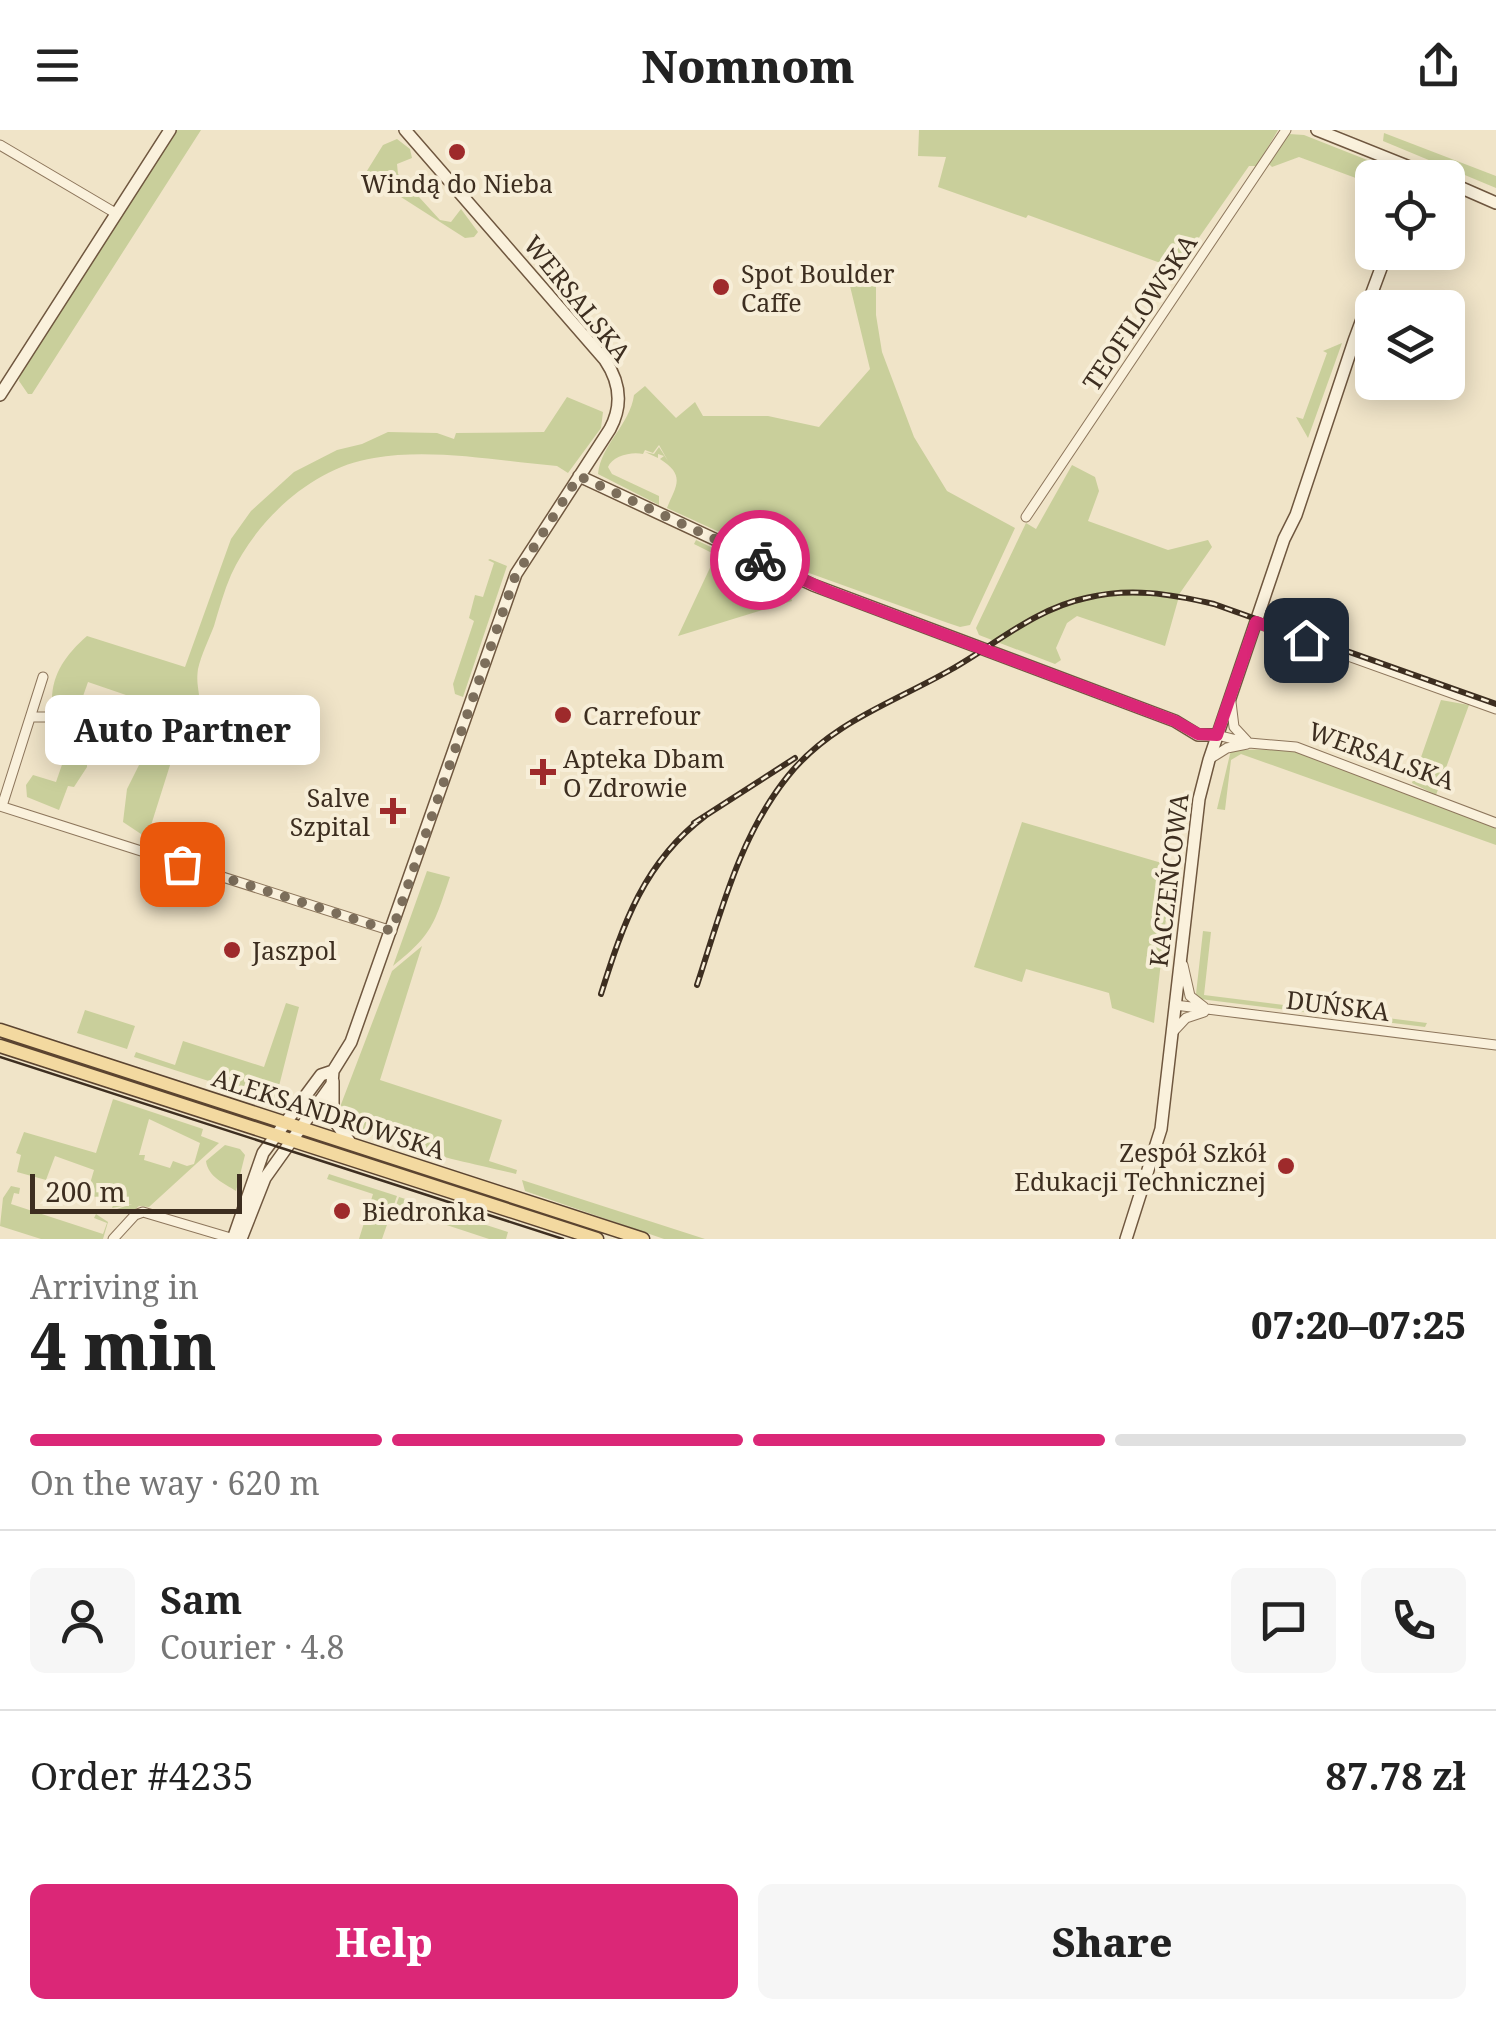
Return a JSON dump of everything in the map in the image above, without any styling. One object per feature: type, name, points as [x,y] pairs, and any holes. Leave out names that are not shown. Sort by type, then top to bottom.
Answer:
[{"type":"main road","name":"ALEKSANDROWSKA","points":[[0,1030],[644,1239]]},
{"type":"main road","name":"ALEKSANDROWSKA","points":[[0,1046],[598,1239]]},
{"type":"street","points":[[0,395],[170,130]]},
{"type":"street","name":"WERSALSKA","points":[[405,130],[613,372],[619,395],[618,414],[579,476],[828,591],[1175,721],[1198,734],[1296,747],[1496,823]]},
{"type":"street","name":"TEOFILOWSKA","points":[[1026,518],[1286,130]]},
{"type":"street","points":[[1317,130],[1385,160]]},
{"type":"street","points":[[0,146],[117,214]]},
{"type":"street","points":[[1465,189],[1496,203]]},
{"type":"street","name":"KACZEŃCOWA","points":[[1126,1239],[1161,1129],[1196,810],[1208,760],[1382,270]]},
{"type":"street","points":[[235,1239],[260,1186],[303,1126],[351,1042],[515,577],[579,476]]},
{"type":"street","points":[[1256,622],[1496,709]]},
{"type":"street","points":[[43,677],[1,806],[392,931]]},
{"type":"street","points":[[1231,700],[1234,726],[1249,743]]},
{"type":"street","points":[[30,717],[51,717],[151,750]]},
{"type":"street","name":"WERSALSKA","points":[[1175,721],[1200,726],[1217,735]]},
{"type":"street","points":[[1198,734],[1208,760]]},
{"type":"street","name":"WERSALSKA","points":[[1208,760],[1223,750],[1249,743]]},
{"type":"street","points":[[1182,957],[1190,996],[1211,1010]]},
{"type":"street","name":"DUŃSKA","points":[[1174,1005],[1496,1045]]},
{"type":"street","points":[[1171,1033],[1186,1018],[1211,1010]]},
{"type":"street","points":[[235,1239],[256,1168],[275,1135],[321,1075],[333,1076]]},
{"type":"street","points":[[333,1076],[332,1119],[349,1141]]},
{"type":"street","points":[[113,1239],[135,1215],[143,1212],[235,1239]]},
{"type":"green space","points":[[176,130],[201,130],[32,394],[28,394],[19,381],[20,374]]},
{"type":"green space","points":[[919,130],[1278,130],[1257,166],[1249,166],[1177,269],[938,187],[946,157],[918,156]]},
{"type":"green space","points":[[1384,133],[1454,160],[1429,160],[1383,141]]},
{"type":"green space","points":[[1289,134],[1304,135],[1367,160],[1355,160],[1355,178],[1299,157],[1272,167],[1267,162]]},
{"type":"green space","points":[[397,139],[410,149],[412,158],[397,164],[398,174],[440,220],[451,222],[461,209],[478,232],[474,237],[465,238],[365,174],[383,145]]},
{"type":"green space","points":[[1465,164],[1496,176],[1496,188],[1465,175]]},
{"type":"green space","points":[[876,274],[876,315],[882,352],[914,437],[947,491],[1015,528],[970,625],[960,627],[809,573],[667,508],[676,476],[660,459],[664,456],[658,454],[658,458],[645,452],[654,454],[659,447],[668,461],[659,445],[653,453],[645,450],[643,454],[618,457],[608,467],[612,474],[659,496],[659,505],[598,474],[604,453],[627,416],[634,395],[645,386],[676,418],[695,402],[703,416],[768,416],[819,427],[870,369],[850,286]]},
{"type":"green space","points":[[1342,343],[1308,438],[1296,417],[1303,419],[1327,353],[1323,351]]},
{"type":"green space","points":[[567,397],[603,412],[601,428],[568,473],[557,466],[465,456],[419,454],[374,458],[329,472],[271,516],[228,581],[198,669],[199,702],[183,724],[147,838],[123,822],[127,789],[148,747],[161,707],[88,682],[75,719],[53,711],[55,678],[87,636],[185,667],[231,539],[251,511],[294,472],[337,450],[388,432],[437,433],[454,439],[456,433],[544,432]]},
{"type":"green space","points":[[1072,465],[1095,477],[1099,491],[1088,521],[1168,550],[1208,540],[1212,547],[1180,593],[1165,646],[1077,616],[1067,623],[1056,648],[1061,660],[1055,664],[979,635],[976,628],[1026,523],[1036,529]]},
{"type":"green space","points":[[696,540],[786,582],[792,601],[678,636],[716,555],[694,544]]},
{"type":"green space","points":[[490,559],[507,566],[463,697],[455,694],[453,684],[474,621],[469,618],[475,595],[483,597],[494,563]]},
{"type":"green space","points":[[1441,700],[1469,705],[1436,795],[1412,783]]},
{"type":"green space","points":[[74,730],[87,736],[87,767],[74,787],[68,786],[59,810],[27,797],[26,785],[33,775],[56,782]]},
{"type":"green space","points":[[1292,749],[1496,826],[1496,845],[1241,754],[1231,760],[1225,810],[1217,809],[1231,750]]},
{"type":"green space","points":[[1022,822],[1172,866],[1154,1023],[1112,1008],[1109,993],[1026,969],[1022,982],[974,967]]},
{"type":"green space","points":[[427,871],[450,877],[440,906],[417,945],[393,966]]},
{"type":"green space","points":[[1203,931],[1211,932],[1204,995],[1427,1023],[1425,1027],[1200,999],[1196,994]]},
{"type":"green space","points":[[422,946],[380,1080],[502,1120],[489,1161],[517,1170],[516,1174],[398,1144],[342,1119],[340,1107],[392,971]]},
{"type":"green space","points":[[286,1003],[299,1007],[278,1090],[292,1091],[280,1100],[262,1101],[134,1057],[136,1052],[175,1065],[183,1041],[264,1067]]},
{"type":"green space","points":[[85,1010],[135,1026],[127,1049],[77,1033]]},
{"type":"green space","points":[[113,1099],[203,1129],[201,1136],[219,1143],[149,1207],[139,1206],[131,1213],[117,1209],[132,1204],[112,1208],[114,1203],[87,1194],[94,1170],[55,1156],[46,1180],[17,1172],[21,1155],[16,1153],[24,1132],[96,1153]],"holes":[[[149,1119],[200,1143],[194,1164],[187,1166],[173,1161],[170,1168],[139,1155]]]},
{"type":"green space","points":[[225,1145],[240,1149],[245,1155],[236,1191],[207,1167],[206,1161]]},
{"type":"green space","points":[[329,1174],[397,1196],[382,1239],[359,1239],[373,1194],[327,1179]]},
{"type":"green space","points":[[522,1180],[705,1239],[664,1239],[525,1191]]},
{"type":"green space","points":[[11,1186],[20,1188],[11,1204],[103,1234],[107,1223],[94,1218],[96,1214],[108,1222],[103,1239],[41,1239],[0,1226],[3,1198]]},
{"type":"green space","points":[[399,1197],[508,1232],[506,1239],[489,1239],[395,1208]]},
{"type":"tram line","points":[[0,1057],[563,1239]]},
{"type":"railway","points":[[697,985],[723,903],[756,824],[805,757],[844,727],[1067,603],[1134,592],[1214,604],[1496,704]]},
{"type":"railway","points":[[694,823],[795,758]]},
{"type":"railway","points":[[601,994],[638,896],[666,853],[705,816]]},
{"type":"way so far","points":[[182,864],[392,931],[515,577],[579,476],[760,560]]},
{"type":"place","name":"Windą do Nieba","points":[[457,152]]},
{"type":"place","name":"Spot Boulder Caffe","points":[[721,287]]},
{"type":"place","name":"Carrefour","points":[[563,715]]},
{"type":"place","name":"Apteka Dbam O Zdrowie","points":[[543,772]]},
{"type":"place","name":"Salve Szpital","points":[[393,811]]},
{"type":"place","name":"Auto Partner","points":[[182,864]]},
{"type":"place","name":"Jaszpol","points":[[232,950]]},
{"type":"place","name":"Zespół Szkół Edukacji Technicznej","points":[[1286,1166]]},
{"type":"place","name":"Biedronka","points":[[342,1211]]},
{"type":"route","points":[[760,560],[828,591],[1175,721],[1203,736],[1217,735],[1256,622],[1306,640]]}]
